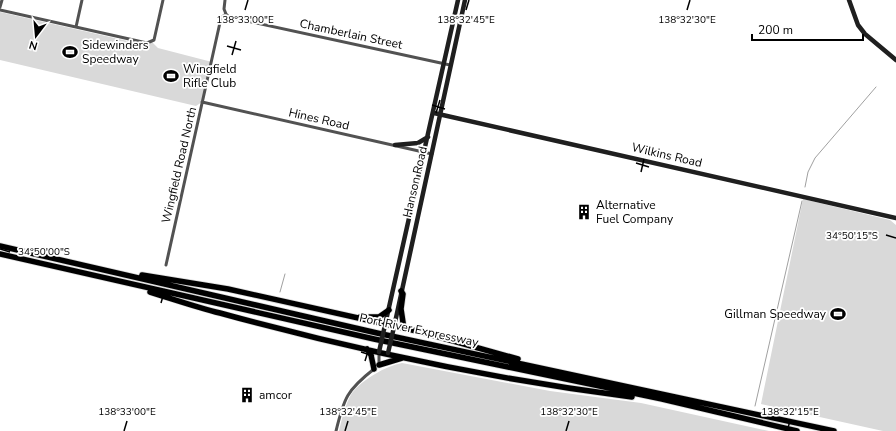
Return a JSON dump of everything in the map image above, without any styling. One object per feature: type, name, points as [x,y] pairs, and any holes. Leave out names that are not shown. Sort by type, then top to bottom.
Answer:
[{"type":"highway","name":"Port River Expressway","points":[[0,246],[377,333],[834,431]]},
{"type":"highway","name":"Port River Expressway","points":[[0,254],[374,339],[662,399],[797,431]]},
{"type":"highway","points":[[98,268],[228,289],[445,338],[525,361],[534,366]]},
{"type":"highway","points":[[90,274],[219,313],[388,354],[516,381],[662,399]]},
{"type":"highway","points":[[401,291],[403,294],[401,309],[404,329]]},
{"type":"highway","points":[[351,318],[379,316],[389,310]]},
{"type":"highway","points":[[367,349],[377,367],[404,357]]},
{"type":"main road","name":"Hanson Road","points":[[379,352],[458,0]]},
{"type":"main road","name":"Hanson Road","points":[[388,354],[465,0]]},
{"type":"main road","points":[[849,0],[858,25],[865,34],[896,60]]},
{"type":"main road","name":"Wilkins Road","points":[[434,112],[896,218]]},
{"type":"main road","points":[[395,145],[418,143],[428,137]]},
{"type":"street","points":[[2,0],[0,8],[147,43],[152,42],[155,37],[163,0]]},
{"type":"street","points":[[76,27],[82,0]]},
{"type":"street","name":"Wingfield Road North","points":[[166,265],[221,18],[226,14],[224,9],[226,0]]},
{"type":"street","name":"Chamberlain Street","points":[[226,14],[229,17],[450,65]]},
{"type":"street","name":"Hines Road","points":[[202,102],[432,154]]},
{"type":"street","name":"Hanson Road","points":[[377,367],[379,352]]},
{"type":"street","name":"Hanson Road","points":[[336,431],[341,409],[348,393],[358,382],[384,361],[388,354]]},
{"type":"shaded area","name":"Sidewinders Speedway","points":[[0,12],[141,44],[142,41],[152,42],[158,48],[212,62],[202,102],[196,106],[0,60]]},
{"type":"shaded area","name":"Gillman Speedway","points":[[803,199],[890,220],[896,225],[896,431],[883,431],[761,404]]},
{"type":"shaded area","points":[[402,363],[550,391],[641,403],[769,431],[339,431],[347,402],[352,393],[362,383],[375,374],[389,367]]},
{"type":"waterway","points":[[805,187],[808,172],[815,158],[876,87]]},
{"type":"waterway","points":[[755,406],[802,201]]},
{"type":"waterway","points":[[280,292],[285,274]]},
{"type":"place","name":"Sidewinders Speedway","points":[[70,52]]},
{"type":"place","name":"Wingfield Rifle Club","points":[[171,76]]},
{"type":"place","name":"Alternative Fuel Company","points":[[584,212]]},
{"type":"place","name":"Gillman Speedway","points":[[838,314]]},
{"type":"place","name":"amcor","points":[[247,395]]}]
